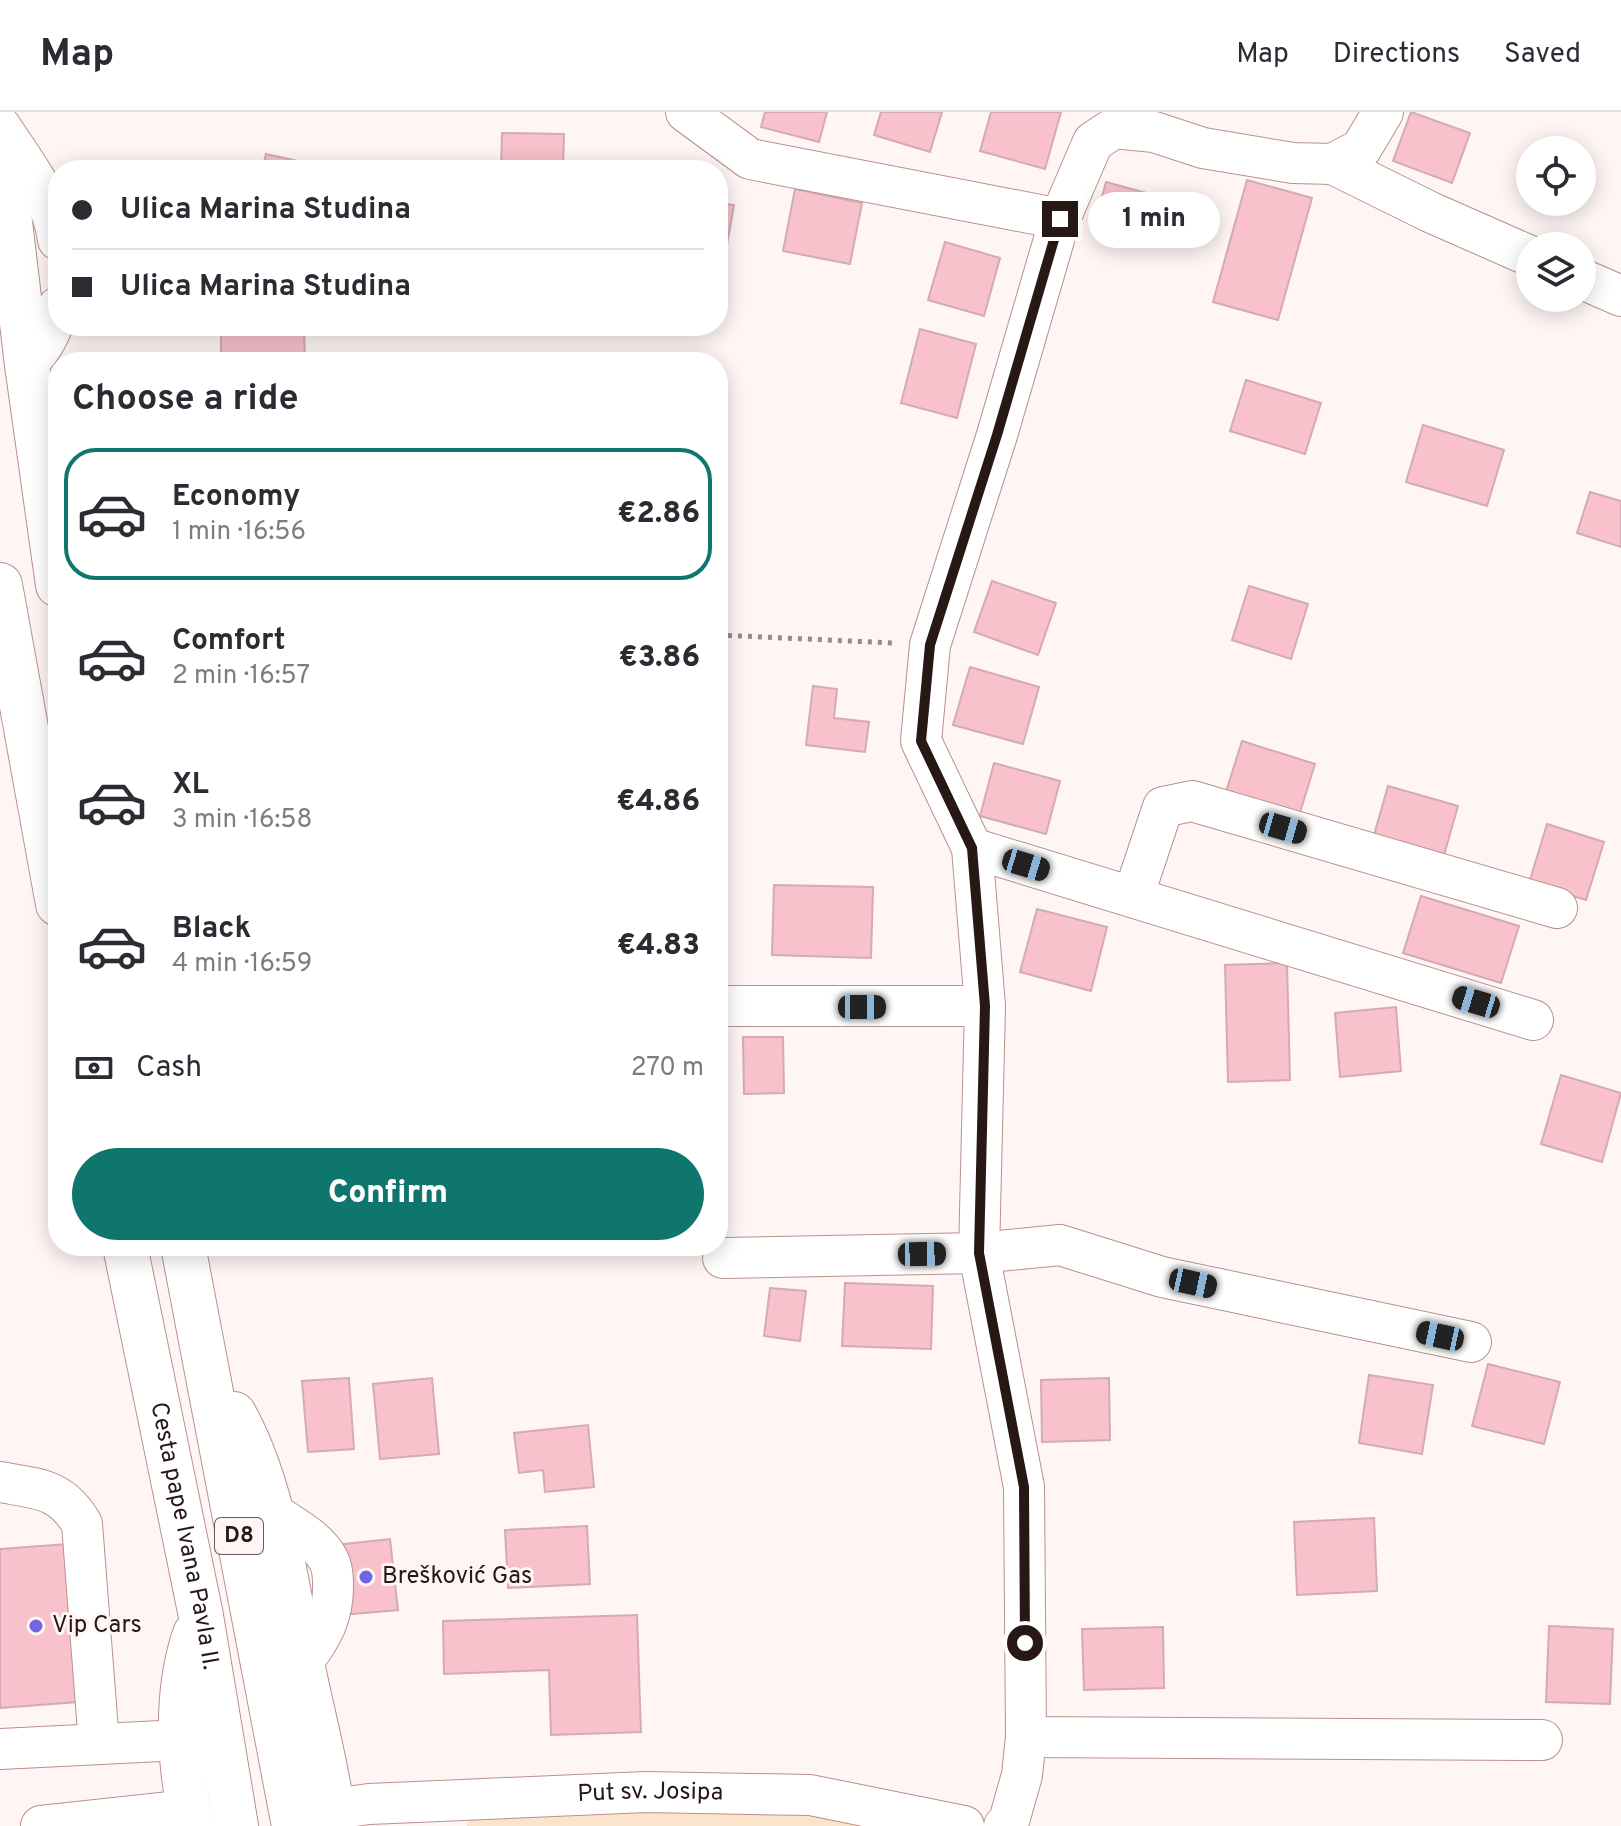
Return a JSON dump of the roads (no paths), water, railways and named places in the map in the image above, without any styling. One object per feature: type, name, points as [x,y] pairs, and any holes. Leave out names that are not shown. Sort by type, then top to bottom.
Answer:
[{"type":"main road","points":[[0,138],[48,514]]},
{"type":"main road","points":[[0,585],[48,849]]},
{"type":"main road","name":"Cesta pape Ivana Pavla II.","points":[[127,1256],[201,1616],[236,1826]]},
{"type":"main road","name":"D8","points":[[185,1256],[210,1385],[321,1820]]},
{"type":"main road","points":[[210,1385],[232,1411],[247,1438],[270,1511],[302,1663],[321,1820]]},
{"type":"main road","points":[[190,1818],[181,1740],[181,1703],[186,1661],[201,1616]]},
{"type":"street","points":[[686,112],[750,159],[1060,219]]},
{"type":"street","points":[[1333,164],[1361,149],[1383,112]]},
{"type":"street","points":[[0,126],[37,182],[48,207]]},
{"type":"street","points":[[1004,1826],[1009,1821],[1022,1775],[1026,1737],[1024,1487],[979,1253],[985,1006],[972,848],[921,741],[930,645],[997,435],[1060,219],[1093,142],[1114,128],[1154,132],[1203,148],[1293,163],[1333,164],[1516,250]]},
{"type":"street","points":[[1596,285],[1621,296]]},
{"type":"street","points":[[27,365],[49,336]]},
{"type":"street","points":[[1133,897],[1163,807],[1192,801],[1557,908]]},
{"type":"street","points":[[972,848],[1533,1020]]},
{"type":"street","points":[[728,1006],[985,1006]]},
{"type":"street","points":[[723,1258],[979,1253],[1060,1245],[1162,1277],[1471,1342]]},
{"type":"street","points":[[0,1482],[50,1491],[72,1507],[82,1524],[99,1744]]},
{"type":"street","points":[[1026,1737],[1542,1740]]},
{"type":"street","points":[[0,1749],[181,1740]]},
{"type":"street","name":"Put sv. Josipa","points":[[321,1820],[427,1814],[646,1792],[810,1795],[964,1826]]},
{"type":"street","points":[[41,1826],[190,1818]]},
{"type":"place","name":"Brešković Gas","points":[[366,1577]]},
{"type":"place","name":"Vip Cars","points":[[36,1626]]}]
